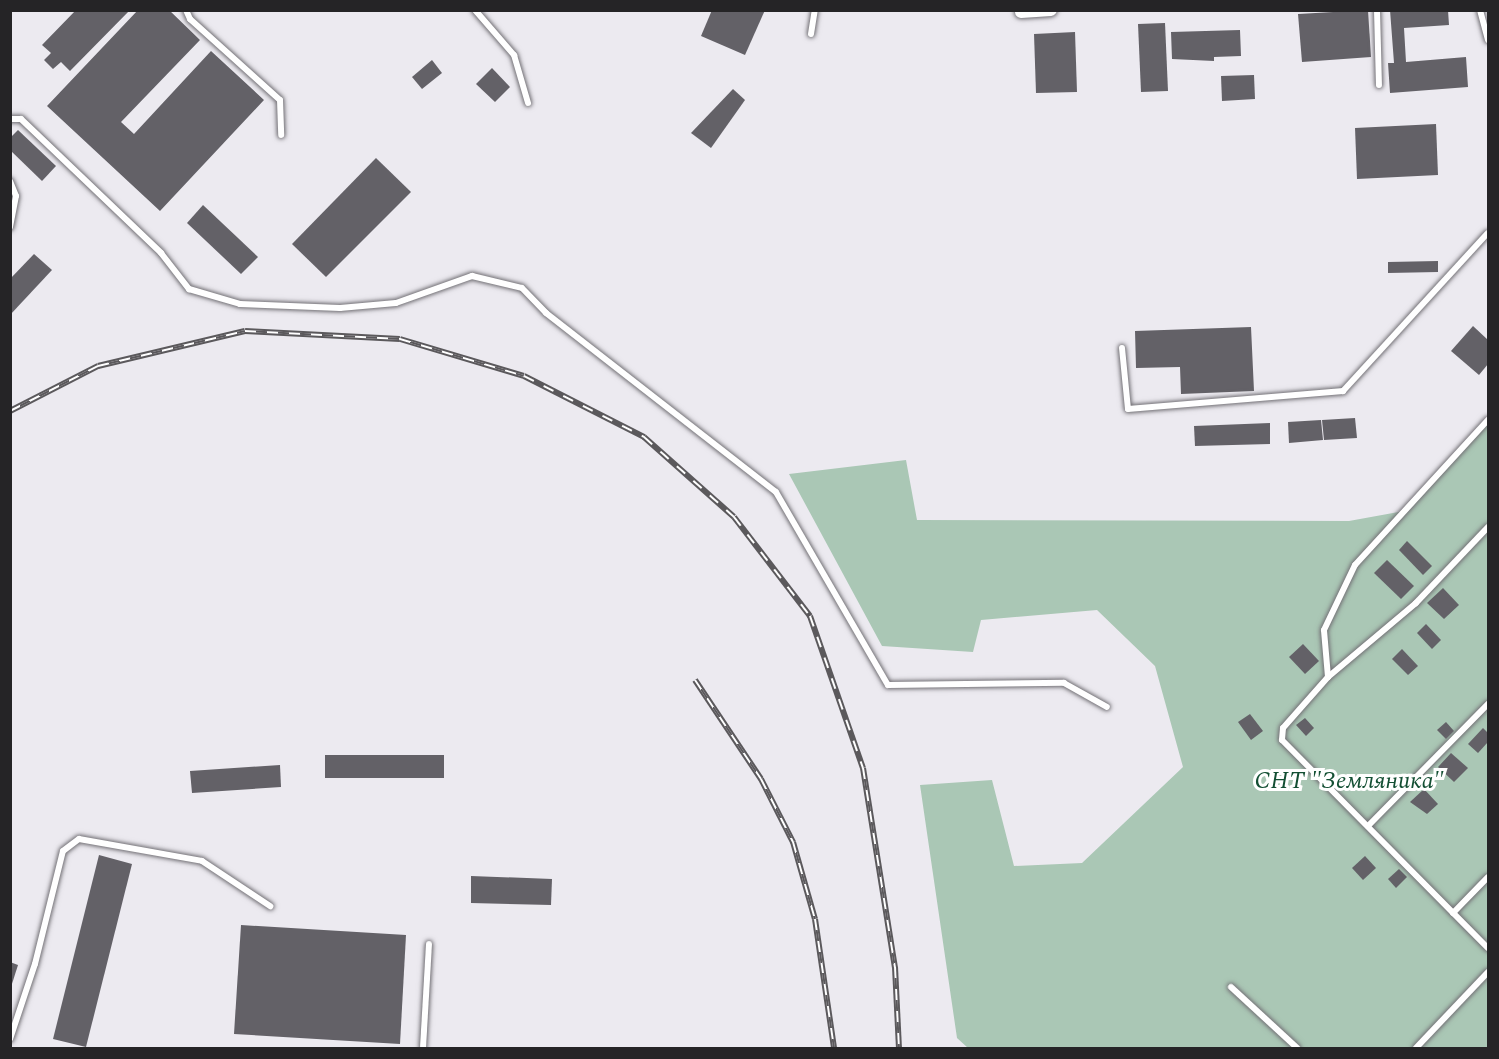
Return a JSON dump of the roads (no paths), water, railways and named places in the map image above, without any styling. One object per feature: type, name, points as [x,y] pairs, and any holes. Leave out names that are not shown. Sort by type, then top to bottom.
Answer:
[{"type":"street","points":[[1021,12],[1051,10]]},
{"type":"lane","points":[[186,10],[190,19],[279,100],[281,135]]},
{"type":"lane","points":[[475,10],[514,55],[528,103]]},
{"type":"lane","points":[[810,33],[815,10]]},
{"type":"lane","points":[[1377,10],[1379,85]]},
{"type":"lane","points":[[1480,10],[1488,40]]},
{"type":"lane","points":[[10,119],[21,119],[54,150],[161,253],[189,289],[240,304],[339,308],[396,303],[472,276],[522,288],[546,313],[776,492],[888,685],[1064,683],[1107,708]]},
{"type":"lane","points":[[10,181],[16,195],[10,226]]},
{"type":"lane","points":[[1122,348],[1128,409],[1343,391],[1488,233]]},
{"type":"lane","points":[[1328,677],[1324,630],[1355,565],[1488,420]]},
{"type":"lane","points":[[1488,527],[1416,603],[1328,677],[1284,728],[1282,740],[1488,948]]},
{"type":"lane","points":[[1368,826],[1488,704]]},
{"type":"lane","points":[[10,1039],[35,964],[63,851],[79,839],[202,861],[270,906]]},
{"type":"lane","points":[[1453,913],[1488,877]]},
{"type":"lane","points":[[423,1048],[429,944]]},
{"type":"lane","points":[[1416,1048],[1488,972]]},
{"type":"lane","points":[[1232,987],[1297,1048]]},
{"type":"railway","points":[[10,411],[98,366],[245,331],[400,339],[524,376],[644,437],[734,517],[810,616],[863,768],[895,967],[899,1048]]},
{"type":"railway","points":[[695,680],[761,779],[793,842],[815,919],[834,1048]]},
{"type":"park label","name":"СНТ \"Земляника\"","points":[[1349,782]]}]
